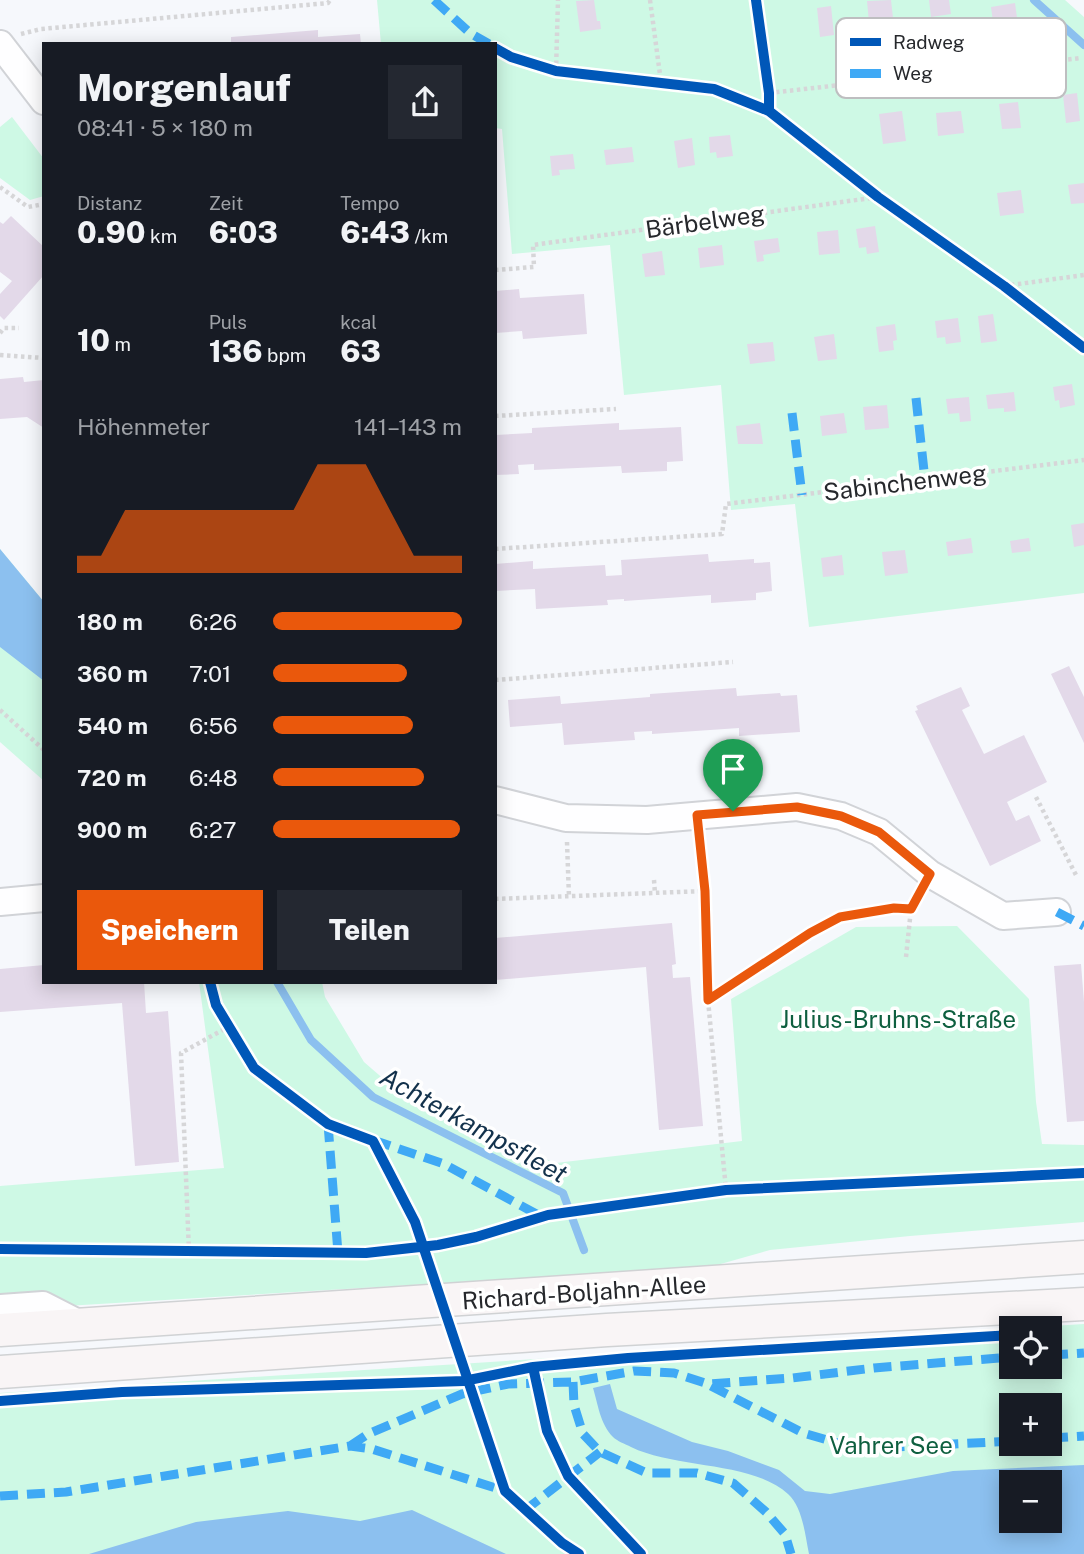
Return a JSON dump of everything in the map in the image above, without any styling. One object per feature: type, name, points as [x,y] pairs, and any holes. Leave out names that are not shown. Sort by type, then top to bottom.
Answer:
[{"type":"main road","name":"Richard-Boljahn-Allee","points":[[0,1330],[1084,1257]]},
{"type":"main road","name":"Richard-Boljahn-Allee","points":[[0,1372],[607,1330],[1084,1304]]},
{"type":"street","points":[[5,40],[42,98]]},
{"type":"street","points":[[497,801],[566,818],[647,820],[797,807],[841,816],[879,832],[930,874],[1003,916],[1057,912]]},
{"type":"street","points":[[0,902],[42,898]]},
{"type":"street","points":[[0,1308],[43,1305],[82,1325]]},
{"type":"path","points":[[5,40],[328,3],[330,0]]},
{"type":"path","points":[[556,71],[558,0]]},
{"type":"path","points":[[650,0],[661,82]]},
{"type":"path","points":[[756,0],[769,111]]},
{"type":"path","points":[[23,21],[34,36]]},
{"type":"path","points":[[1066,60],[1081,58]]},
{"type":"path","points":[[769,93],[836,85]]},
{"type":"path","points":[[0,187],[28,207],[42,204]]},
{"type":"path","points":[[1004,286],[1084,275]]},
{"type":"path","points":[[0,333],[4,328],[19,328]]},
{"type":"path","points":[[0,355],[42,358]]},
{"type":"path","points":[[497,416],[616,409]]},
{"type":"path","points":[[497,680],[733,662]]},
{"type":"path","points":[[0,710],[42,748]]},
{"type":"path","points":[[1036,797],[1077,877]]},
{"type":"path","points":[[697,815],[705,891],[708,1000],[726,1190]]},
{"type":"path","points":[[566,818],[569,897]]},
{"type":"path","points":[[906,957],[911,909],[930,874]]},
{"type":"path","points":[[654,880],[655,894]]},
{"type":"path","points":[[497,899],[705,891]]},
{"type":"path","points":[[708,1000],[810,933],[840,917],[894,908],[911,909]]},
{"type":"path","points":[[190,1252],[181,1053],[228,1027]]},
{"type":"green space","points":[[377,0],[1065,0],[1084,17],[1084,593],[809,627],[795,504],[731,510],[721,385],[624,395],[610,245],[512,254],[502,129],[497,128],[497,42],[381,42]]},
{"type":"green space","points":[[12,117],[42,156],[42,197],[30,200],[0,178],[0,127]]},
{"type":"green space","points":[[0,549],[42,600],[42,779],[0,742]]},
{"type":"green space","name":"Julius-Bruhns-Straße","points":[[957,926],[1029,999],[1036,1102],[1042,1144],[1084,1145],[1084,1222],[770,1250],[710,1267],[0,1310],[0,1186],[224,1168],[199,984],[322,984],[325,997],[364,1062],[416,1107],[556,1163],[742,1141],[731,999],[856,927]]},
{"type":"green space","name":"Vahrer See","points":[[1084,1324],[1084,1554],[0,1554],[0,1393],[999,1330],[999,1379],[1062,1379],[1062,1325]]},
{"type":"water","points":[[0,549],[42,600],[42,679],[0,647]]},
{"type":"water","name":"Vahrer See","points":[[610,1384],[617,1409],[692,1442],[728,1451],[779,1470],[805,1491],[830,1494],[953,1471],[1084,1465],[1084,1554],[809,1554],[797,1507],[788,1494],[773,1483],[734,1470],[669,1459],[631,1447],[613,1437],[600,1414],[593,1388]]},
{"type":"water","points":[[412,1510],[506,1554],[89,1554],[196,1522],[288,1511],[360,1521]]},
{"type":"building","points":[[594,0],[601,29],[580,32],[576,1]]},
{"type":"building","points":[[891,0],[893,18],[869,18],[867,1]]},
{"type":"building","points":[[929,0],[949,0],[951,14],[931,17]]},
{"type":"building","points":[[1015,3],[1017,18],[992,18],[991,7]]},
{"type":"building","points":[[831,6],[834,35],[820,37],[817,8]]},
{"type":"building","points":[[318,30],[318,37],[360,34],[361,42],[231,42],[231,37]]},
{"type":"building","points":[[1077,93],[1080,121],[1066,123],[1063,98],[1066,98],[1066,95]]},
{"type":"building","points":[[1018,102],[1021,128],[1002,129],[999,104]]},
{"type":"building","points":[[902,111],[906,141],[883,144],[879,114]]},
{"type":"building","points":[[961,111],[964,133],[938,136],[936,113]]},
{"type":"building","points":[[730,135],[733,156],[717,158],[716,152],[710,153],[709,137]]},
{"type":"building","points":[[692,138],[695,165],[678,168],[674,141]]},
{"type":"building","points":[[632,147],[634,162],[606,165],[604,150]]},
{"type":"building","points":[[573,154],[575,169],[559,170],[560,175],[552,176],[550,156]]},
{"type":"building","points":[[1084,183],[1084,203],[1071,204],[1068,185]]},
{"type":"building","points":[[1021,190],[1024,213],[1000,216],[997,193]]},
{"type":"building","points":[[11,216],[42,245],[42,277],[4,320],[0,316],[0,294],[12,281],[0,272],[0,222],[3,224]]},
{"type":"building","points":[[875,226],[879,252],[867,254],[866,247],[859,248],[856,229]]},
{"type":"building","points":[[838,230],[840,253],[819,255],[817,232]]},
{"type":"building","points":[[778,238],[780,252],[763,255],[764,261],[757,262],[754,241]]},
{"type":"building","points":[[722,245],[724,265],[700,268],[698,248]]},
{"type":"building","points":[[662,251],[665,275],[645,277],[642,254]]},
{"type":"building","points":[[519,289],[520,298],[584,294],[587,334],[523,339],[522,331],[497,333],[497,291]]},
{"type":"building","points":[[993,314],[997,341],[981,343],[978,316]]},
{"type":"building","points":[[958,318],[961,342],[946,344],[945,337],[937,338],[935,321]]},
{"type":"building","points":[[895,324],[897,340],[893,341],[894,350],[879,352],[876,327]]},
{"type":"building","points":[[834,334],[837,359],[818,361],[814,337]]},
{"type":"building","points":[[773,342],[775,361],[750,364],[747,344]]},
{"type":"building","points":[[23,377],[24,382],[42,380],[42,427],[27,417],[0,419],[0,379]]},
{"type":"building","points":[[1072,384],[1075,405],[1060,408],[1059,400],[1055,401],[1053,387]]},
{"type":"building","points":[[1014,392],[1016,411],[1004,412],[1004,408],[988,409],[986,395]]},
{"type":"building","points":[[969,397],[971,421],[960,422],[959,413],[948,414],[946,399]]},
{"type":"building","points":[[887,405],[889,428],[865,430],[863,407]]},
{"type":"building","points":[[844,413],[847,433],[822,436],[820,416]]},
{"type":"building","points":[[619,423],[619,430],[681,427],[683,461],[667,462],[667,471],[622,473],[621,466],[534,470],[534,464],[518,465],[519,474],[497,475],[497,435],[532,433],[532,428]]},
{"type":"building","points":[[760,423],[763,444],[738,444],[736,426]]},
{"type":"building","points":[[1084,523],[1084,545],[1074,547],[1071,525]]},
{"type":"building","points":[[971,538],[973,553],[948,556],[946,542]]},
{"type":"building","points":[[1029,538],[1031,551],[1012,553],[1010,541]]},
{"type":"building","points":[[905,550],[908,573],[885,576],[882,552]]},
{"type":"building","points":[[708,554],[709,562],[754,559],[754,563],[770,562],[772,591],[756,593],[756,600],[711,603],[711,595],[607,600],[608,605],[536,609],[535,589],[497,591],[497,564],[533,561],[533,569],[605,565],[606,576],[622,575],[621,560]]},
{"type":"building","points":[[842,555],[844,575],[823,577],[821,558]]},
{"type":"building","points":[[1069,666],[1084,697],[1084,743],[1051,674]]},
{"type":"building","points":[[961,687],[970,706],[962,710],[984,754],[1024,735],[1047,782],[1007,802],[1016,821],[1029,815],[1041,841],[990,866],[915,711],[918,710],[916,706]]},
{"type":"building","points":[[736,688],[737,696],[780,693],[781,696],[797,695],[800,732],[739,736],[739,728],[652,734],[652,731],[634,732],[635,740],[564,745],[562,723],[510,727],[508,700],[560,696],[561,704]]},
{"type":"building","points":[[672,923],[676,964],[672,965],[673,978],[690,977],[703,1126],[659,1130],[646,967],[497,980],[497,938]]},
{"type":"building","points":[[1081,964],[1084,1002],[1084,1121],[1067,1122],[1054,966]]},
{"type":"building","points":[[42,965],[42,984],[144,984],[146,1013],[168,1011],[179,1162],[135,1166],[122,1003],[0,1012],[0,969]]},
{"type":"waterway","points":[[1034,0],[1054,18]]},
{"type":"waterway","points":[[1066,29],[1084,45]]},
{"type":"waterway","name":"Achterkampsfleet","points":[[278,984],[311,1040],[373,1097],[563,1193],[584,1250]]},
{"type":"marked path","points":[[434,0],[470,33],[486,42]]},
{"type":"marked path","points":[[916,398],[925,480]]},
{"type":"marked path","points":[[792,413],[802,495]]},
{"type":"marked path","points":[[1057,912],[1084,926]]},
{"type":"marked path","points":[[328,1124],[338,1253]]},
{"type":"marked path","points":[[373,1140],[444,1164],[542,1217]]},
{"type":"marked path","points":[[1062,1354],[1084,1353]]},
{"type":"marked path","points":[[350,1446],[368,1434],[462,1394],[508,1384],[573,1382],[634,1371],[674,1373],[708,1384],[999,1358]]},
{"type":"marked path","points":[[573,1382],[574,1405],[583,1434],[600,1452],[647,1473],[697,1473],[733,1483],[766,1512],[785,1534],[791,1554]]},
{"type":"marked path","points":[[711,1386],[803,1433],[859,1449],[999,1442]]},
{"type":"marked path","points":[[1062,1437],[1084,1436]]},
{"type":"marked path","points":[[0,1496],[66,1492],[350,1446],[372,1449],[505,1491]]},
{"type":"marked path","points":[[524,1511],[600,1452]]},
{"type":"cycle path","points":[[756,0],[769,111]]},
{"type":"cycle path","points":[[497,49],[511,57],[556,71],[714,89],[769,111],[878,197],[1004,286],[1084,348]]},
{"type":"cycle path","points":[[211,984],[216,1005],[254,1068],[328,1124],[373,1141],[415,1222],[505,1491],[562,1543],[579,1554]]},
{"type":"cycle path","points":[[0,1249],[366,1253],[438,1245],[476,1237],[548,1215],[726,1190],[1084,1173]]},
{"type":"cycle path","points":[[0,1401],[122,1392],[464,1381],[533,1367],[628,1358],[999,1336]]},
{"type":"cycle path","points":[[533,1367],[547,1431],[568,1476],[641,1554]]},
{"type":"route","points":[[797,807],[841,816],[879,832],[930,874],[911,909],[894,908],[840,917],[810,933],[708,1000],[705,891],[697,815],[733,811],[797,807]]}]
